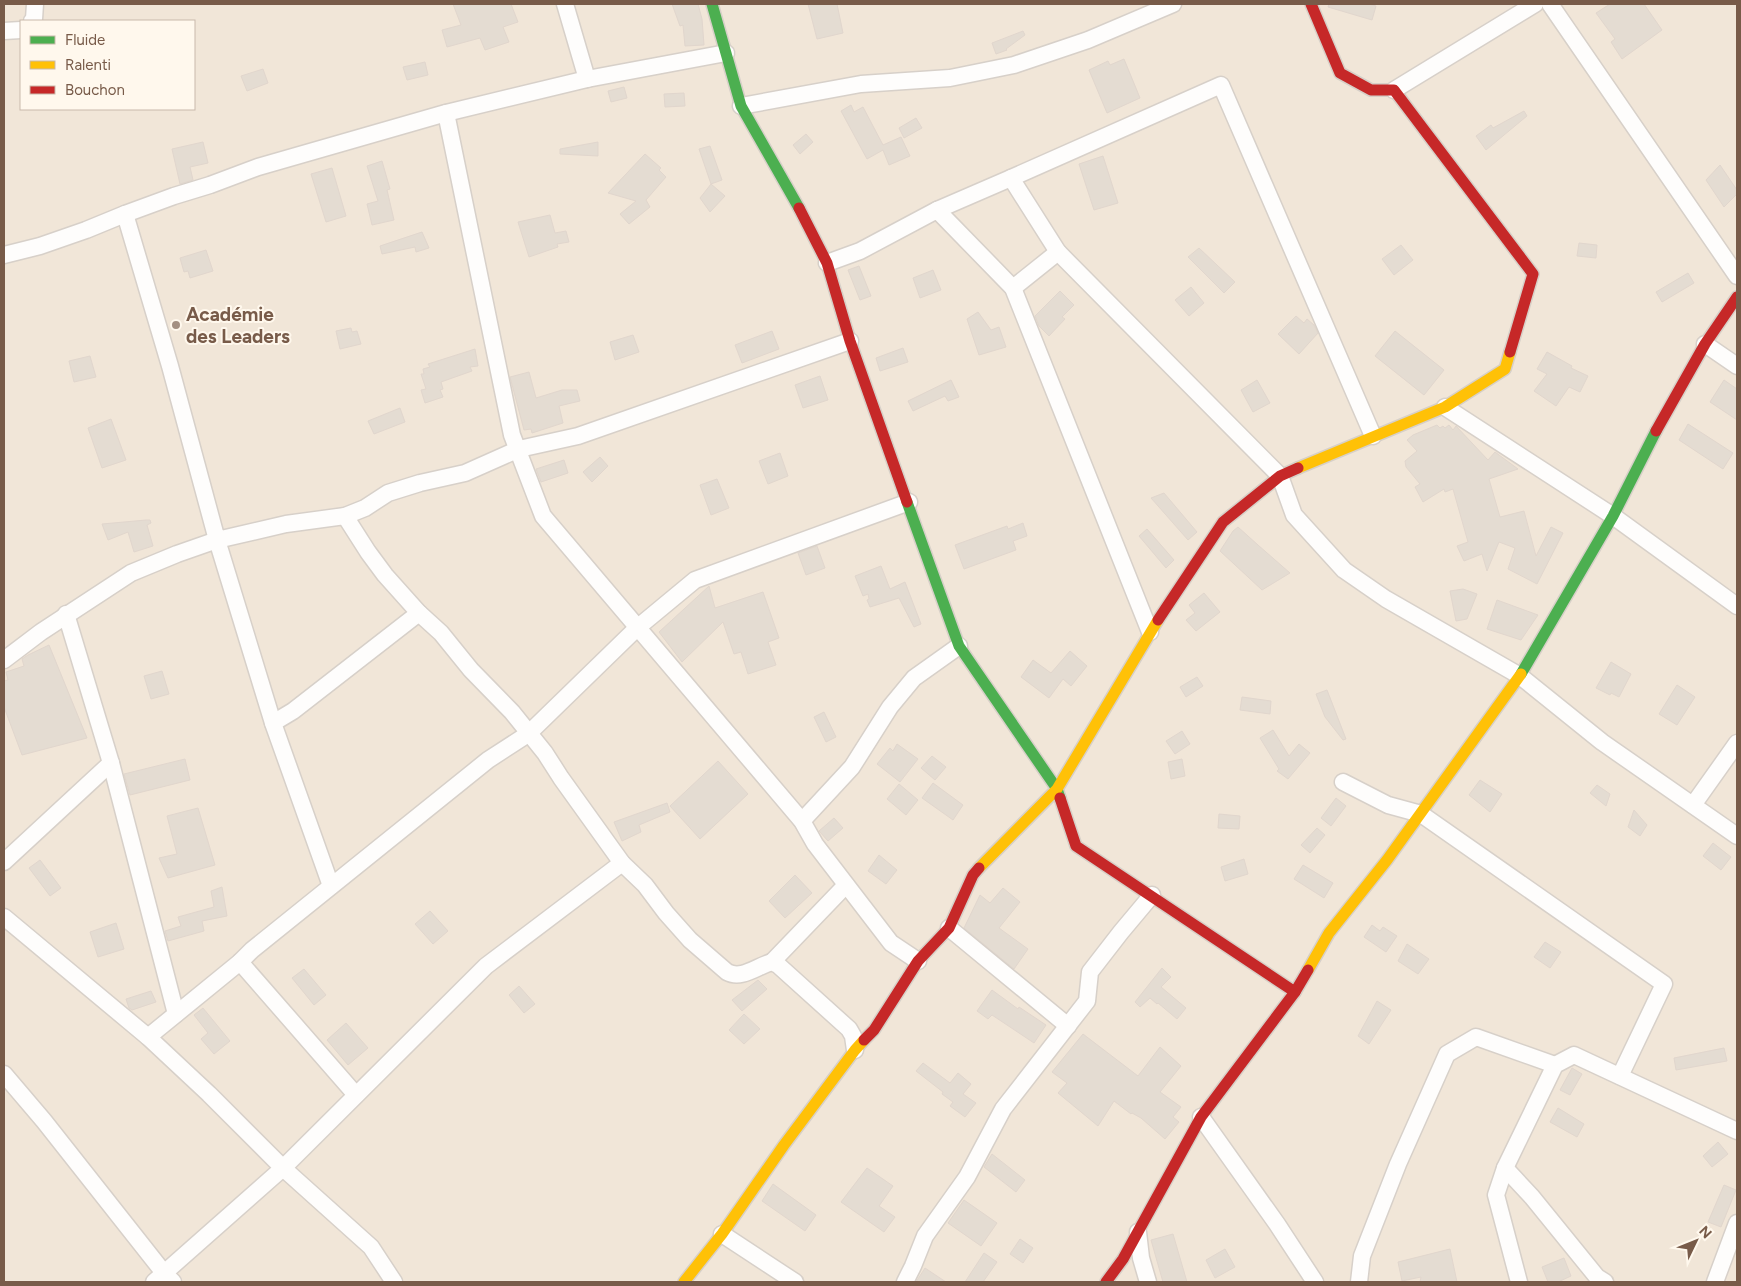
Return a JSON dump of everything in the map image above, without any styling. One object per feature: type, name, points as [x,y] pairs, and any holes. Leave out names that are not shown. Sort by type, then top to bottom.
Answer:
[{"type":"street","points":[[33,20],[35,4]]},
{"type":"street","points":[[565,4],[586,79]]},
{"type":"street","points":[[712,4],[741,106],[796,201],[827,263],[850,341],[959,646],[1057,789],[1076,846],[1295,992]]},
{"type":"street","points":[[741,106],[861,84],[950,78],[1014,65],[1088,40],[1173,4]]},
{"type":"street","points":[[1311,4],[1340,73],[1371,90],[1394,90],[1535,4]]},
{"type":"street","points":[[1550,4],[1737,276]]},
{"type":"street","points":[[4,31],[20,30]]},
{"type":"street","points":[[4,255],[40,246],[258,167],[446,113],[586,79],[726,54]]},
{"type":"street","points":[[827,263],[860,251],[937,210],[1221,85],[1373,436]]},
{"type":"street","points":[[684,1282],[722,1234],[784,1145],[855,1050],[874,1030],[918,961],[949,928],[973,875],[1057,789],[1150,632],[1223,522],[1280,476],[1445,407],[1505,369],[1532,274],[1394,90]]},
{"type":"street","points":[[446,113],[512,435],[519,449],[543,516],[802,821],[815,844],[891,943],[918,961]]},
{"type":"street","points":[[1011,178],[1058,252],[1280,476],[1294,515],[1344,570],[1386,599],[1520,676],[1602,742],[1737,836]]},
{"type":"street","points":[[937,210],[1013,288],[1150,632]]},
{"type":"street","points":[[125,214],[170,366],[217,540],[273,723],[331,886]]},
{"type":"street","points":[[1013,288],[1058,252]]},
{"type":"street","points":[[1106,1282],[1123,1259],[1201,1117],[1295,992],[1328,934],[1387,860],[1520,676],[1613,516],[1657,429],[1705,344],[1737,297]]},
{"type":"street","points":[[4,660],[66,614],[131,573],[177,554],[217,540],[286,524],[345,516],[365,508],[388,493],[420,483],[465,473],[519,449],[578,436],[850,341]]},
{"type":"street","points":[[1705,344],[1737,366]]},
{"type":"street","points":[[1445,407],[1613,516],[1737,606]]},
{"type":"street","points":[[148,1037],[240,962],[252,950],[488,760],[528,734],[637,628],[695,580],[909,502]]},
{"type":"street","points":[[345,516],[368,552],[419,614],[441,633],[471,670],[512,712],[545,753],[622,863],[645,885],[690,940],[727,972],[733,975],[742,974],[772,962],[846,885]]},
{"type":"street","points":[[66,614],[111,764],[176,1014]]},
{"type":"street","points":[[273,723],[292,711],[419,614]]},
{"type":"street","points":[[802,821],[852,766],[890,707],[914,678],[959,646]]},
{"type":"street","points":[[1693,805],[1737,743]]},
{"type":"street","points":[[4,862],[111,764]]},
{"type":"street","points":[[1343,782],[1388,805],[1420,814],[1664,984],[1620,1076]]},
{"type":"street","points":[[4,1074],[44,1121],[164,1279],[282,1168],[486,966],[622,863]]},
{"type":"street","points":[[905,1282],[925,1236],[967,1177],[1003,1109],[1087,1001],[1090,972],[1152,895]]},
{"type":"street","points":[[4,917],[148,1037],[209,1094],[282,1168],[371,1247],[394,1282]]},
{"type":"street","points":[[949,928],[1068,1026]]},
{"type":"street","points":[[240,962],[356,1095]]},
{"type":"street","points":[[772,962],[778,965],[849,1029],[853,1036],[855,1050]]},
{"type":"street","points":[[1360,1282],[1362,1256],[1398,1164],[1447,1054],[1476,1037],[1555,1065]]},
{"type":"street","points":[[1519,1282],[1496,1195],[1505,1168],[1555,1065],[1574,1055],[1737,1130]]},
{"type":"street","points":[[1201,1117],[1315,1282]]},
{"type":"street","points":[[1505,1168],[1597,1277],[1605,1282]]},
{"type":"street","points":[[1715,1282],[1737,1223]]},
{"type":"street","points":[[1138,1232],[1141,1258],[1148,1282]]},
{"type":"street","points":[[722,1234],[796,1282]]},
{"type":"shaded area","points":[[4,4],[1737,4],[1737,1282],[4,1282]]},
{"type":"building","points":[[453,4],[511,4],[518,22],[503,27],[509,42],[485,50],[480,38],[447,47],[442,30],[461,25]]},
{"type":"building","points":[[672,4],[698,4],[702,19],[704,45],[685,46],[683,25],[680,26]]},
{"type":"building","points":[[808,4],[837,4],[843,33],[817,39]]},
{"type":"building","points":[[1329,4],[1369,4],[1376,6],[1372,20],[1328,7]]},
{"type":"building","points":[[1610,4],[1644,4],[1662,30],[1622,59],[1611,42],[1615,39],[1596,13]]},
{"type":"building","points":[[1023,31],[1025,35],[1007,50],[996,54],[992,43]]},
{"type":"building","points":[[1124,59],[1140,98],[1107,113],[1089,70],[1108,61],[1110,65]]},
{"type":"building","points":[[425,62],[428,75],[407,80],[403,67]]},
{"type":"building","points":[[263,69],[268,83],[247,91],[241,76]]},
{"type":"building","points":[[624,87],[627,98],[611,102],[608,91]]},
{"type":"building","points":[[684,93],[685,106],[665,107],[664,94]]},
{"type":"building","points":[[851,105],[854,112],[863,107],[883,145],[901,137],[910,156],[889,165],[883,150],[867,159],[841,111]]},
{"type":"building","points":[[1524,111],[1527,116],[1486,150],[1476,136],[1491,125],[1493,128]]},
{"type":"building","points":[[916,118],[922,128],[904,138],[899,128]]},
{"type":"building","points":[[806,134],[813,142],[800,154],[793,145]]},
{"type":"building","points":[[203,142],[208,163],[190,167],[193,180],[180,184],[172,149]]},
{"type":"building","points":[[598,142],[598,156],[560,154],[560,149]]},
{"type":"building","points":[[710,146],[722,180],[711,184],[699,149]]},
{"type":"building","points":[[645,154],[661,168],[659,170],[666,177],[646,200],[650,207],[629,224],[620,214],[636,201],[608,193]]},
{"type":"building","points":[[1103,156],[1118,203],[1094,210],[1079,164]]},
{"type":"building","points":[[382,161],[390,189],[387,190],[394,220],[372,225],[367,204],[378,201],[367,166]]},
{"type":"building","points":[[1720,165],[1737,190],[1737,194],[1724,207],[1706,180]]},
{"type":"building","points":[[332,168],[346,216],[326,222],[311,174]]},
{"type":"building","points":[[711,184],[725,196],[710,212],[700,198]]},
{"type":"building","points":[[550,215],[555,233],[566,231],[569,242],[557,244],[558,247],[529,257],[518,222]]},
{"type":"building","points":[[422,232],[429,248],[416,252],[415,247],[382,254],[380,246]]},
{"type":"building","points":[[1579,243],[1597,245],[1596,258],[1577,256]]},
{"type":"building","points":[[1401,245],[1413,260],[1394,275],[1382,259]]},
{"type":"building","points":[[1199,248],[1235,282],[1224,293],[1188,257]]},
{"type":"building","points":[[206,250],[213,271],[190,278],[188,271],[184,272],[180,258]]},
{"type":"building","points":[[859,266],[871,296],[860,300],[848,270]]},
{"type":"building","points":[[933,270],[941,290],[920,298],[913,278]]},
{"type":"building","points":[[1688,273],[1694,283],[1662,302],[1656,292]]},
{"type":"building","points":[[1191,287],[1204,303],[1189,316],[1175,300]]},
{"type":"building","points":[[1060,291],[1074,305],[1062,317],[1065,319],[1049,336],[1039,326],[1035,316]]},
{"type":"building","points":[[978,312],[991,330],[999,327],[1006,347],[979,355],[967,319]]},
{"type":"building","points":[[1296,316],[1304,323],[1307,319],[1314,325],[1318,333],[1299,354],[1278,334]]},
{"type":"building","points":[[351,328],[352,332],[357,331],[361,344],[340,349],[336,331]]},
{"type":"building","points":[[772,331],[779,349],[742,363],[735,345]]},
{"type":"building","points":[[1395,331],[1444,370],[1424,395],[1375,356]]},
{"type":"building","points":[[633,335],[639,352],[615,360],[610,342]]},
{"type":"building","points":[[903,348],[908,362],[880,371],[876,358]]},
{"type":"building","points":[[475,349],[478,366],[470,367],[472,371],[441,382],[443,389],[440,390],[443,397],[425,403],[421,390],[426,389],[421,374],[424,374],[423,369],[430,367],[428,364]]},
{"type":"building","points":[[1547,352],[1572,366],[1571,368],[1588,376],[1580,392],[1569,387],[1556,406],[1534,391],[1547,374],[1537,369]]},
{"type":"building","points":[[90,356],[96,377],[74,382],[69,361]]},
{"type":"building","points":[[529,372],[536,398],[562,390],[577,390],[580,401],[559,406],[563,423],[532,433],[531,429],[524,430],[510,377]]},
{"type":"building","points":[[820,376],[828,400],[803,408],[795,385]]},
{"type":"building","points":[[951,380],[959,397],[948,401],[945,396],[913,411],[908,401]]},
{"type":"building","points":[[1257,380],[1270,403],[1253,412],[1241,390]]},
{"type":"building","points":[[1724,380],[1737,389],[1737,420],[1710,402]]},
{"type":"building","points":[[400,408],[405,422],[374,434],[368,421]]},
{"type":"building","points":[[111,419],[126,460],[102,468],[88,428]]},
{"type":"building","points":[[1688,424],[1733,453],[1723,469],[1679,440]]},
{"type":"building","points":[[1437,425],[1440,428],[1443,426],[1445,428],[1449,425],[1453,430],[1456,426],[1488,460],[1495,452],[1518,469],[1489,479],[1500,517],[1524,511],[1536,556],[1551,527],[1563,533],[1537,584],[1508,569],[1515,548],[1499,542],[1487,571],[1482,554],[1464,561],[1457,546],[1468,542],[1453,489],[1445,492],[1444,489],[1423,502],[1415,487],[1420,484],[1406,467],[1405,461],[1417,451],[1407,440],[1413,435]]},
{"type":"building","points":[[780,453],[788,476],[768,484],[759,461]]},
{"type":"building","points":[[600,457],[608,466],[592,482],[583,472]]},
{"type":"building","points":[[564,460],[568,473],[541,482],[536,469]]},
{"type":"building","points":[[717,479],[729,508],[711,515],[700,485]]},
{"type":"building","points":[[1164,493],[1197,532],[1188,540],[1151,498]]},
{"type":"building","points":[[150,520],[151,523],[147,525],[153,546],[134,552],[128,532],[108,540],[102,524]]},
{"type":"building","points":[[1023,523],[1027,536],[1013,541],[1016,550],[964,569],[955,545],[1007,526],[1008,529]]},
{"type":"building","points":[[1238,527],[1290,573],[1262,590],[1220,551],[1233,531]]},
{"type":"building","points":[[1147,529],[1174,560],[1166,568],[1139,536]]},
{"type":"building","points":[[817,546],[825,568],[806,575],[798,553]]},
{"type":"building","points":[[881,566],[890,589],[905,582],[921,624],[914,627],[899,598],[870,607],[867,600],[869,599],[868,594],[863,596],[855,576]]},
{"type":"building","points":[[709,586],[715,608],[763,592],[779,638],[768,642],[776,665],[748,674],[741,652],[734,654],[723,622],[682,662],[659,632]]},
{"type":"building","points":[[1463,589],[1477,594],[1467,619],[1456,621],[1450,591]]},
{"type":"building","points":[[1204,593],[1220,612],[1196,631],[1186,620],[1195,613],[1189,605]]},
{"type":"building","points":[[1497,600],[1538,615],[1521,640],[1487,629]]},
{"type":"building","points":[[49,645],[87,738],[22,755],[4,707],[4,681],[8,680],[6,672],[24,666],[22,659]]},
{"type":"building","points":[[1070,651],[1087,666],[1071,686],[1063,679],[1049,698],[1021,677],[1033,660],[1051,673]]},
{"type":"building","points":[[1611,662],[1631,674],[1619,697],[1596,688]]},
{"type":"building","points":[[162,671],[169,694],[151,699],[144,676]]},
{"type":"building","points":[[1197,677],[1203,686],[1186,697],[1180,687]]},
{"type":"building","points":[[1677,685],[1695,697],[1677,725],[1659,714]]},
{"type":"building","points":[[1327,690],[1346,739],[1343,740],[1325,717],[1316,694]]},
{"type":"building","points":[[1242,697],[1271,701],[1270,714],[1240,710]]},
{"type":"building","points":[[824,712],[836,737],[826,742],[814,717]]},
{"type":"building","points":[[1273,730],[1289,756],[1299,744],[1310,753],[1288,779],[1277,771],[1279,769],[1260,738]]},
{"type":"building","points":[[1182,731],[1190,744],[1175,754],[1166,741]]},
{"type":"building","points":[[897,744],[918,759],[900,782],[877,764],[890,748],[893,751]]},
{"type":"building","points":[[932,756],[946,767],[935,780],[921,768]]},
{"type":"building","points":[[185,759],[190,780],[130,795],[124,774]]},
{"type":"building","points":[[1182,759],[1185,776],[1171,779],[1168,762]]},
{"type":"building","points":[[718,761],[748,794],[700,839],[670,806]]},
{"type":"building","points":[[1480,780],[1502,794],[1490,812],[1469,795]]},
{"type":"building","points":[[933,783],[963,805],[953,820],[922,798]]},
{"type":"building","points":[[899,784],[918,800],[906,815],[887,799]]},
{"type":"building","points":[[1597,785],[1610,794],[1606,806],[1590,793]]},
{"type":"building","points":[[1336,798],[1346,806],[1331,826],[1321,818]]},
{"type":"building","points":[[667,803],[670,812],[639,825],[641,832],[622,841],[614,822]]},
{"type":"building","points":[[198,808],[215,865],[168,878],[159,858],[177,854],[167,816]]},
{"type":"building","points":[[1634,810],[1647,825],[1640,836],[1628,827]]},
{"type":"building","points":[[1219,814],[1240,816],[1239,829],[1218,828]]},
{"type":"building","points":[[834,818],[843,828],[828,841],[819,831]]},
{"type":"building","points":[[1317,828],[1325,835],[1310,853],[1301,845]]},
{"type":"building","points":[[1713,843],[1731,857],[1721,870],[1703,856]]},
{"type":"building","points":[[879,855],[897,870],[886,884],[868,871]]},
{"type":"building","points":[[1244,859],[1248,874],[1225,881],[1221,867]]},
{"type":"building","points":[[40,860],[61,888],[50,896],[29,868]]},
{"type":"building","points":[[1303,865],[1333,883],[1324,898],[1294,879]]},
{"type":"building","points":[[795,875],[812,893],[785,918],[769,901]]},
{"type":"building","points":[[222,887],[227,916],[202,921],[204,931],[168,941],[165,931],[181,926],[178,917],[214,907],[211,891]]},
{"type":"building","points":[[1003,888],[1020,902],[999,928],[1028,949],[1014,969],[964,928],[980,895],[990,903]]},
{"type":"building","points":[[430,911],[448,931],[433,944],[415,924]]},
{"type":"building","points":[[116,923],[124,949],[98,957],[90,932]]},
{"type":"building","points":[[1372,925],[1380,931],[1383,927],[1397,936],[1386,952],[1364,937]]},
{"type":"building","points":[[1545,942],[1561,952],[1550,968],[1534,957]]},
{"type":"building","points":[[1407,944],[1429,959],[1418,974],[1398,961]]},
{"type":"building","points":[[1162,968],[1171,977],[1161,987],[1186,1008],[1177,1019],[1150,998],[1140,1007],[1135,1002]]},
{"type":"building","points":[[304,969],[326,995],[314,1005],[292,978]]},
{"type":"building","points":[[758,980],[767,989],[742,1011],[732,1000]]},
{"type":"building","points":[[519,986],[535,1004],[524,1013],[509,995]]},
{"type":"building","points":[[992,990],[1018,1009],[1019,1007],[1046,1025],[1034,1043],[992,1015],[988,1019],[977,1011]]},
{"type":"building","points":[[151,991],[156,1002],[132,1010],[129,1008],[126,999]]},
{"type":"building","points":[[1377,1001],[1391,1010],[1369,1044],[1358,1036]]},
{"type":"building","points":[[203,1008],[230,1041],[214,1054],[201,1039],[208,1033],[194,1015]]},
{"type":"building","points":[[744,1014],[760,1029],[744,1044],[729,1030]]},
{"type":"building","points":[[346,1023],[368,1048],[348,1065],[327,1040]]},
{"type":"building","points":[[1083,1034],[1138,1076],[1160,1047],[1181,1066],[1160,1092],[1181,1107],[1173,1117],[1179,1122],[1165,1139],[1141,1118],[1131,1114],[1114,1101],[1098,1126],[1058,1093],[1067,1083],[1052,1072]]},
{"type":"building","points":[[1724,1048],[1727,1061],[1676,1070],[1674,1058]]},
{"type":"building","points":[[923,1063],[950,1083],[958,1073],[971,1084],[963,1094],[976,1103],[965,1117],[950,1106],[953,1102],[942,1094],[943,1092],[916,1071]]},
{"type":"building","points":[[1572,1068],[1582,1074],[1570,1095],[1560,1090]]},
{"type":"building","points":[[1558,1108],[1584,1124],[1577,1137],[1550,1122]]},
{"type":"building","points":[[1718,1142],[1728,1154],[1712,1167],[1703,1156]]},
{"type":"building","points":[[992,1154],[1025,1180],[1016,1192],[984,1167]]},
{"type":"building","points":[[867,1168],[893,1186],[879,1206],[895,1217],[884,1232],[841,1202]]},
{"type":"building","points":[[773,1184],[816,1215],[805,1231],[762,1201]]},
{"type":"building","points":[[1724,1185],[1736,1190],[1721,1227],[1708,1222]]},
{"type":"building","points":[[964,1200],[997,1223],[981,1246],[948,1223]]},
{"type":"building","points":[[1173,1234],[1187,1282],[1163,1282],[1151,1240]]},
{"type":"building","points":[[1020,1239],[1033,1248],[1023,1263],[1010,1254]]},
{"type":"building","points":[[1225,1249],[1235,1267],[1215,1278],[1206,1260]]},
{"type":"building","points":[[1450,1249],[1457,1282],[1420,1282],[1421,1277],[1402,1281],[1398,1262]]},
{"type":"building","points":[[984,1253],[997,1262],[983,1282],[965,1282]]},
{"type":"building","points":[[1564,1258],[1571,1276],[1558,1282],[1548,1282],[1542,1267]]},
{"type":"building","points":[[925,1268],[946,1282],[916,1282]]},
{"type":"traffic: fast","points":[[712,4],[741,106],[799,208]]},
{"type":"traffic: fast","points":[[1521,674],[1613,516],[1656,431]]},
{"type":"traffic: fast","points":[[907,502],[959,646],[1057,789],[1060,798]]},
{"type":"traffic: slow","points":[[1298,468],[1445,407],[1505,369],[1510,352]]},
{"type":"traffic: slow","points":[[979,868],[1057,789],[1158,620]]},
{"type":"traffic: slow","points":[[1308,970],[1329,933],[1387,860],[1521,674]]},
{"type":"traffic: slow","points":[[684,1282],[722,1234],[784,1145],[864,1040]]},
{"type":"traffic: jam","points":[[1311,4],[1340,73],[1371,90],[1394,90],[1533,274],[1510,352]]},
{"type":"traffic: jam","points":[[799,208],[827,263],[850,341],[907,502]]},
{"type":"traffic: jam","points":[[1656,431],[1705,344],[1737,297]]},
{"type":"traffic: jam","points":[[1158,620],[1223,522],[1280,476],[1298,468]]},
{"type":"traffic: jam","points":[[1060,798],[1076,846],[1295,992]]},
{"type":"traffic: jam","points":[[864,1040],[874,1030],[918,961],[949,928],[973,875],[979,868]]},
{"type":"traffic: jam","points":[[1106,1282],[1123,1259],[1201,1117],[1295,992],[1308,970]]},
{"type":"place","name":"Académie des Leaders","points":[[176,325]]}]
